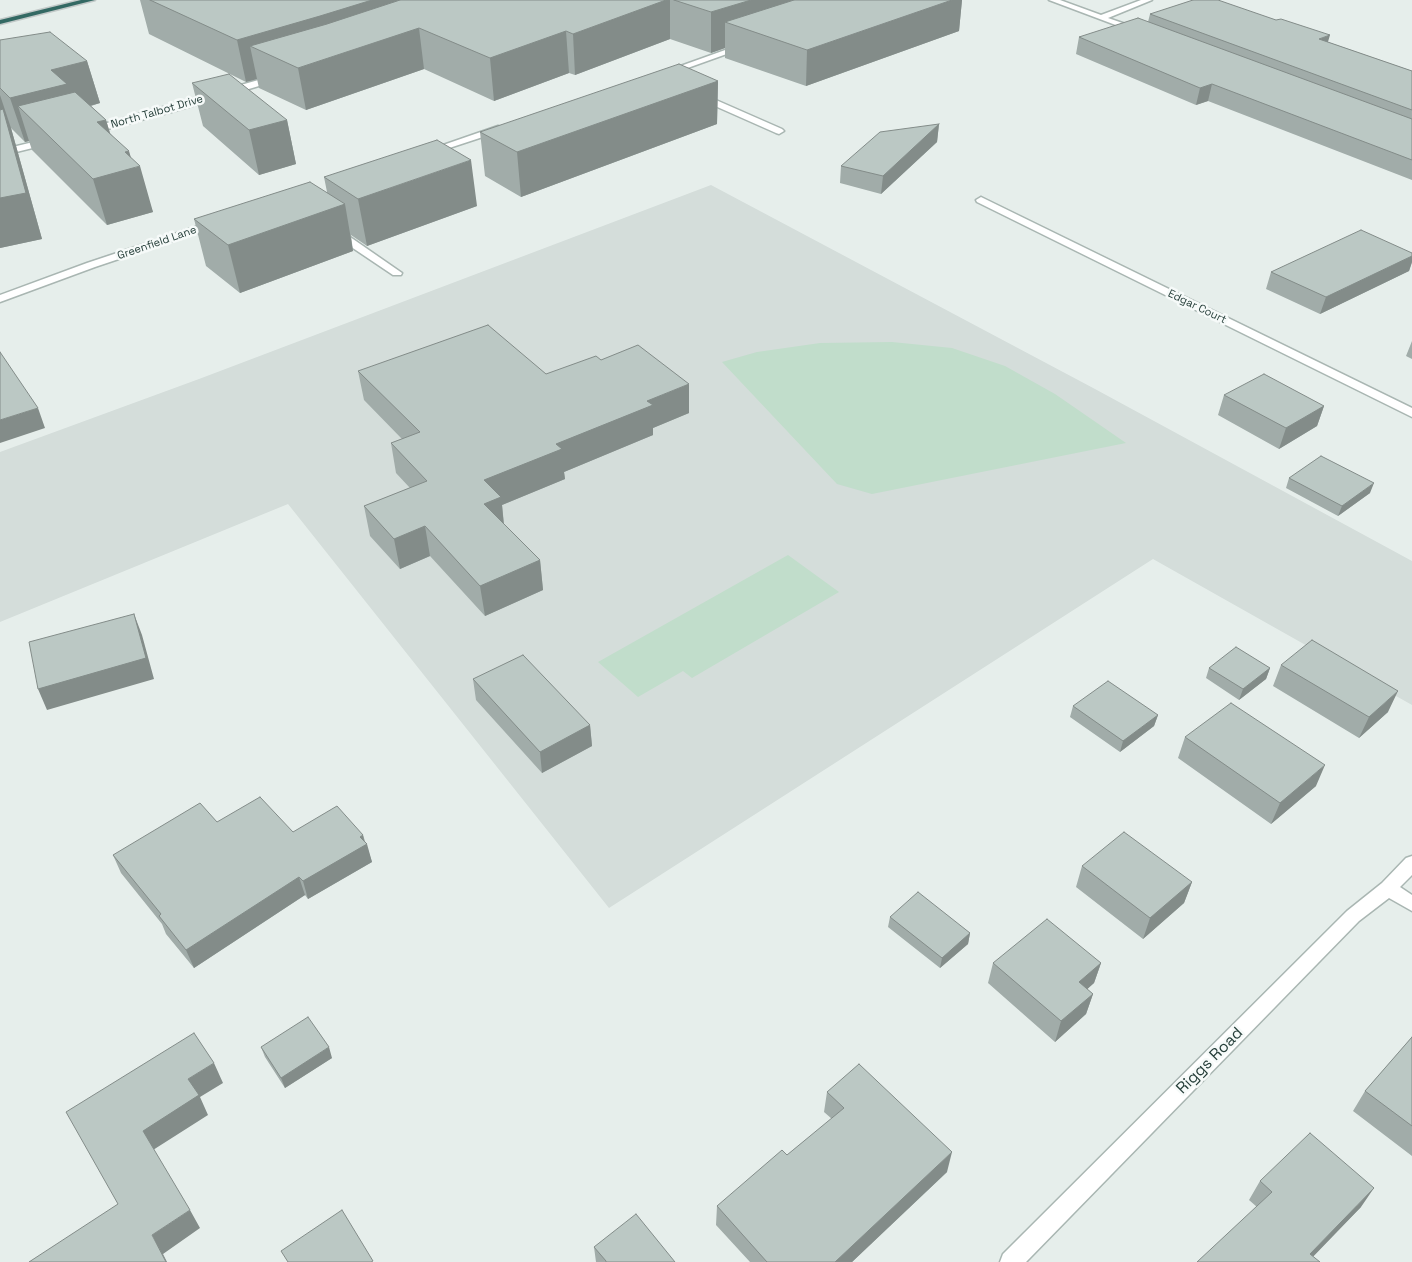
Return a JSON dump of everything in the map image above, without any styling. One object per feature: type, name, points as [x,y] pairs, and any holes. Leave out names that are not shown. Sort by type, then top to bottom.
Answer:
[{"type":"highway","points":[[0,22],[66,0]]},
{"type":"highway","points":[[0,22],[90,0]]},
{"type":"street","points":[[1054,0],[1144,34]]},
{"type":"street","points":[[1100,18],[1148,0]]},
{"type":"street","points":[[659,78],[757,42]]},
{"type":"street","name":"North Talbot Drive","points":[[79,134],[172,109],[284,75]]},
{"type":"street","points":[[691,92],[779,131]]},
{"type":"street","points":[[419,155],[504,127]]},
{"type":"street","points":[[0,153],[61,138]]},
{"type":"street","name":"Edgar Court","points":[[981,200],[1412,413]]},
{"type":"street","name":"Greenfield Lane","points":[[0,299],[91,265],[221,221]]},
{"type":"street","points":[[326,226],[397,273]]},
{"type":"street","name":"Riggs Road","points":[[1011,1262],[1353,916],[1388,888],[1412,863]]},
{"type":"street","points":[[1388,888],[1412,904]]},
{"type":"shaded area","points":[[711,185],[1095,389],[1412,561],[1412,705],[1153,559],[609,908],[288,504],[0,622],[0,452],[199,379]]},
{"type":"green space","points":[[892,342],[952,348],[1005,366],[1055,394],[1126,443],[872,494],[837,484],[722,362],[757,352],[820,343]]},
{"type":"green space","points":[[788,555],[839,592],[692,678],[683,671],[638,697],[598,662]]},
{"type":"building","points":[[150,0],[372,0],[237,40]]},
{"type":"building","points":[[400,0],[666,0],[573,34],[566,31],[490,58],[419,28],[298,68],[250,46],[327,24]]},
{"type":"building","points":[[674,0],[751,0],[711,12]]},
{"type":"building","points":[[794,0],[952,0],[807,50],[725,22]]},
{"type":"building","points":[[1193,0],[1218,0],[1276,20],[1281,19],[1330,35],[1319,39],[1412,71],[1412,110],[1150,14]]},
{"type":"building","points":[[1138,18],[1412,119],[1412,160],[1212,84],[1200,88],[1079,37]]},
{"type":"building","points":[[50,32],[87,61],[51,70],[67,84],[10,98],[0,88],[0,40]]},
{"type":"building","points":[[679,64],[718,81],[517,152],[480,132]]},
{"type":"building","points":[[229,74],[287,120],[249,130],[192,83]]},
{"type":"building","points":[[75,92],[106,120],[97,122],[129,151],[125,152],[140,166],[93,179],[18,106]]},
{"type":"building","points":[[3,109],[26,193],[0,198],[0,110]]},
{"type":"building","points":[[939,124],[883,176],[841,166],[880,132]]},
{"type":"building","points":[[437,140],[471,160],[358,199],[324,177]]},
{"type":"building","points":[[310,182],[345,204],[228,245],[194,219]]},
{"type":"building","points":[[1361,230],[1412,253],[1412,256],[1326,297],[1271,272]]},
{"type":"building","points":[[488,325],[546,374],[596,356],[601,360],[638,345],[689,384],[647,401],[653,405],[556,444],[562,449],[484,480],[501,497],[484,504],[540,560],[480,586],[425,526],[394,539],[364,506],[427,481],[391,443],[420,432],[358,371]]},
{"type":"building","points":[[0,352],[38,408],[0,420]]},
{"type":"building","points":[[1264,374],[1324,406],[1286,428],[1224,395]]},
{"type":"building","points":[[1321,456],[1374,483],[1342,506],[1289,478]]},
{"type":"building","points":[[134,614],[146,658],[38,689],[29,642]]},
{"type":"building","points":[[1312,640],[1398,691],[1369,717],[1281,665]]},
{"type":"building","points":[[1236,647],[1270,668],[1243,689],[1209,668]]},
{"type":"building","points":[[523,655],[590,725],[540,752],[473,679]]},
{"type":"building","points":[[1108,681],[1158,715],[1123,741],[1073,706]]},
{"type":"building","points":[[1231,703],[1325,765],[1280,803],[1185,737]]},
{"type":"building","points":[[260,797],[293,832],[337,806],[363,835],[360,837],[367,844],[303,881],[299,877],[186,950],[159,916],[161,914],[113,855],[200,803],[217,822]]},
{"type":"building","points":[[1124,832],[1192,882],[1150,918],[1082,866]]},
{"type":"building","points":[[918,892],[970,933],[942,958],[890,917]]},
{"type":"building","points":[[1047,919],[1101,963],[1079,982],[1093,994],[1061,1021],[993,963]]},
{"type":"building","points":[[308,1017],[329,1047],[281,1078],[261,1047]]},
{"type":"building","points":[[194,1033],[214,1063],[188,1079],[199,1095],[143,1131],[190,1210],[152,1235],[166,1262],[29,1262],[118,1204],[66,1112]]},
{"type":"building","points":[[1412,1037],[1412,1126],[1365,1091]]},
{"type":"building","points":[[859,1064],[952,1152],[835,1262],[767,1262],[717,1206],[782,1150],[787,1155],[844,1108],[827,1092]]},
{"type":"building","points":[[1310,1133],[1374,1188],[1310,1254],[1320,1262],[1197,1262],[1272,1192],[1260,1181]]},
{"type":"building","points":[[342,1210],[373,1261],[288,1262],[281,1251]]},
{"type":"building","points":[[636,1214],[675,1262],[606,1262],[594,1247]]}]
